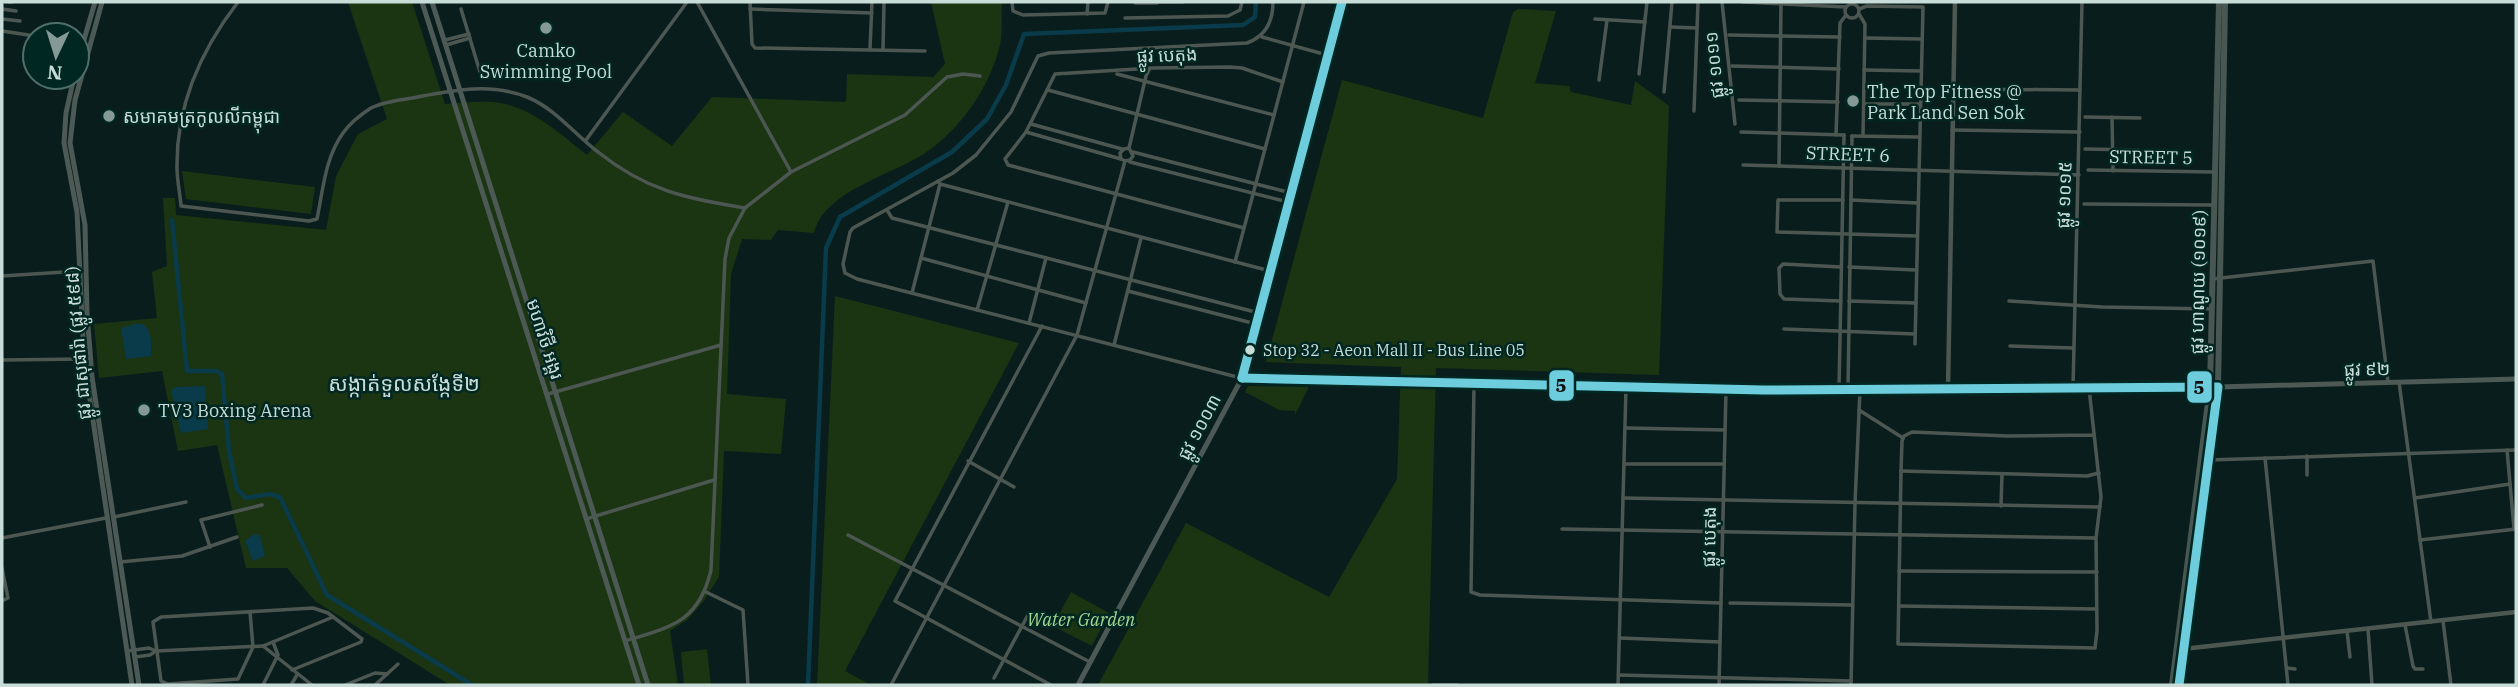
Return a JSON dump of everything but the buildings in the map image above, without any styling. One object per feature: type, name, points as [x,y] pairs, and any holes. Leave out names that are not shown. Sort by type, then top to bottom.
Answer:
[{"type":"main road","points":[[89,21],[95,2]]},
{"type":"main road","name":"ផ្លូវ ជាសុផារ៉ា (ផ្លូវ ៥៩៨)","points":[[102,2],[81,75],[71,133],[72,158],[83,211],[84,359],[131,654],[139,685]]},
{"type":"main road","name":"មហាវិថី អង្គរ","points":[[422,2],[639,685]]},
{"type":"main road","name":"មហាវិថី អង្គរ","points":[[432,2],[648,685]]},
{"type":"main road","name":"ផ្លូវ ១០០៣","points":[[1078,685],[1242,378],[1342,2]]},
{"type":"main road","name":"ផ្លូវ ហាណូយ (១០១៩)","points":[[2214,387],[2212,309],[2216,279],[2213,205],[2219,2]]},
{"type":"main road","name":"ផ្លូវ ហាណូយ (១០១៩)","points":[[2172,685],[2180,650],[2214,387],[2225,2]]},
{"type":"main road","name":"ផ្លូវ ជាសុផារ៉ា (ផ្លូវ ៥៩៨)","points":[[71,91],[64,143],[77,212],[94,415]]},
{"type":"main road","points":[[507,267],[516,264]]},
{"type":"main road","name":"ផ្លូវ ៩២","points":[[1242,378],[1726,390],[2214,387],[2516,379]]},
{"type":"main road","name":"ផ្លូវ ជាសុផារ៉ា (ផ្លូវ ៥៩៨)","points":[[110,518],[120,562],[120,588]]},
{"type":"main road","name":"ផ្លូវ ហាណូយ (១០១៩)","points":[[2179,685],[2180,650]]},
{"type":"main road","name":"ផ្លូវ ជាសុផារ៉ា (ផ្លូវ ៥៩៨)","points":[[131,654],[132,685]]},
{"type":"street","points":[[238,2],[207,48],[188,95],[177,157],[181,206],[309,221],[317,219],[328,162],[351,123],[373,107],[461,89],[504,90],[528,98],[547,108],[622,170],[664,191],[694,200],[745,208]]},
{"type":"street","points":[[586,141],[687,2]]},
{"type":"street","points":[[697,2],[791,172]]},
{"type":"street","points":[[750,2],[752,44],[755,48],[925,51]]},
{"type":"street","points":[[870,50],[872,2]]},
{"type":"street","points":[[883,50],[884,2]]},
{"type":"street","points":[[1012,2],[1013,10],[1023,15],[1105,13],[1108,2]]},
{"type":"street","points":[[1087,14],[1088,2]]},
{"type":"street","points":[[1135,3],[1183,2]]},
{"type":"street","points":[[1125,18],[1228,16],[1240,10],[1242,2]]},
{"type":"street","points":[[1242,378],[912,293],[848,275],[843,269],[850,232],[939,183],[967,163],[998,131],[1017,103],[1036,59],[1042,55],[1252,42],[1261,36],[1271,18],[1273,2]]},
{"type":"street","points":[[1235,262],[1304,2]]},
{"type":"street","points":[[1639,74],[1647,2]]},
{"type":"street","points":[[1664,92],[1672,2]]},
{"type":"street","points":[[1695,111],[1698,2]]},
{"type":"street","name":"ផ្លូវ ១០១១","points":[[1722,2],[1735,124]]},
{"type":"street","points":[[1743,2],[1847,5],[1858,8],[1922,6],[1915,344]]},
{"type":"street","points":[[1948,390],[1955,2]]},
{"type":"street","name":"ផ្លូវ ១០១៥","points":[[2073,388],[2082,2]]},
{"type":"street","points":[[1779,166],[1781,3]]},
{"type":"street","points":[[1836,135],[1840,23],[1846,15],[1847,5]]},
{"type":"street","points":[[1846,15],[1853,18],[1858,8]]},
{"type":"street","points":[[1858,8],[1865,24],[1863,136]]},
{"type":"street","points":[[2,9],[16,11]]},
{"type":"street","points":[[461,9],[480,72]]},
{"type":"street","points":[[750,9],[872,13]]},
{"type":"street","points":[[2,19],[20,21]]},
{"type":"street","points":[[1595,19],[1645,22]]},
{"type":"street","points":[[1600,80],[1607,20]]},
{"type":"street","points":[[1671,27],[1697,28]]},
{"type":"street","points":[[2,31],[21,34]]},
{"type":"street","points":[[1729,35],[1840,37]]},
{"type":"street","points":[[446,43],[469,36]]},
{"type":"street","points":[[1261,36],[1327,55]]},
{"type":"street","points":[[1865,38],[1922,39]]},
{"type":"street","points":[[1731,66],[1839,69]]},
{"type":"street","points":[[1125,160],[1133,158],[1131,150],[1137,115],[1147,73],[1153,68]]},
{"type":"street","name":"ផ្លូវ បេតុង","points":[[1048,90],[1055,74],[1153,68],[1242,68],[1283,82]]},
{"type":"street","points":[[1864,70],[1921,71]]},
{"type":"street","points":[[1112,72],[1274,115]]},
{"type":"street","points":[[625,641],[680,621],[693,610],[706,592],[711,570],[727,248],[729,238],[745,208],[791,172],[905,115],[947,77],[964,74],[980,76]]},
{"type":"street","points":[[1953,89],[2080,90]]},
{"type":"street","points":[[1244,229],[1008,165],[1004,161],[1031,124],[1048,90],[1265,149]]},
{"type":"street","points":[[1739,100],[1838,102]]},
{"type":"street","points":[[1864,104],[1920,104]]},
{"type":"street","points":[[2085,117],[2140,118]]},
{"type":"street","points":[[2112,117],[2113,171]]},
{"type":"street","points":[[1031,124],[1291,193]]},
{"type":"street","points":[[1952,130],[2080,132]]},
{"type":"street","points":[[1026,132],[1288,202]]},
{"type":"street","points":[[1741,132],[1919,137]]},
{"type":"street","points":[[1839,390],[1844,135]]},
{"type":"street","points":[[1847,390],[1852,136]]},
{"type":"street","points":[[1122,149],[1120,155],[1125,160]]},
{"type":"street","points":[[2085,149],[2138,150]]},
{"type":"street","points":[[891,685],[1077,335],[1125,160]]},
{"type":"street","name":"STREET 6","points":[[1743,165],[1951,172]]},
{"type":"street","name":"STREET 5","points":[[2088,170],[2214,172]]},
{"type":"street","points":[[1951,172],[2079,175]]},
{"type":"street","points":[[939,183],[1270,271]]},
{"type":"street","points":[[912,293],[939,183]]},
{"type":"street","points":[[1843,200],[1778,200],[1775,225],[1779,234],[1917,236]]},
{"type":"street","points":[[1850,200],[1918,203]]},
{"type":"street","points":[[977,310],[1008,202]]},
{"type":"street","points":[[2084,204],[2213,205]]},
{"type":"street","points":[[887,210],[892,218],[1259,313]]},
{"type":"street","points":[[1114,345],[1141,237]]},
{"type":"street","points":[[921,258],[1086,303]]},
{"type":"street","points":[[1029,323],[1046,258]]},
{"type":"street","points":[[2216,279],[2373,261],[2388,382]]},
{"type":"street","points":[[1841,300],[1784,299],[1780,294],[1779,268],[1783,264],[1842,267]]},
{"type":"street","points":[[1849,267],[1916,270]]},
{"type":"street","points":[[2,276],[83,271]]},
{"type":"street","points":[[1154,298],[1157,287]]},
{"type":"street","points":[[1128,291],[1256,324]]},
{"type":"street","points":[[1849,301],[1916,303]]},
{"type":"street","points":[[2009,301],[2212,309]]},
{"type":"street","points":[[1041,326],[910,568],[895,601],[1051,685]]},
{"type":"street","points":[[1784,329],[1915,334]]},
{"type":"street","points":[[548,394],[722,344]]},
{"type":"street","points":[[2010,346],[2073,348]]},
{"type":"street","points":[[2,360],[84,359]]},
{"type":"street","points":[[2399,382],[2431,622]]},
{"type":"street","points":[[1474,383],[1471,592],[1480,595],[1721,603]]},
{"type":"street","points":[[1618,685],[1626,387]]},
{"type":"street","points":[[1903,438],[1898,644],[2095,648],[2096,538],[2100,507],[2099,472],[2089,388]]},
{"type":"street","name":"ផ្លូវ បេតុង","points":[[1719,685],[1726,390]]},
{"type":"street","points":[[1619,675],[1851,683],[1854,503],[1860,390]]},
{"type":"street","points":[[1859,410],[1903,438]]},
{"type":"street","points":[[1625,428],[1725,430]]},
{"type":"street","points":[[1903,438],[1912,432],[2007,436],[2094,435]]},
{"type":"street","points":[[2420,540],[2515,529],[2507,450]]},
{"type":"street","points":[[2206,460],[2516,450]]},
{"type":"street","points":[[2307,456],[2307,475]]},
{"type":"street","points":[[2265,457],[2288,685]]},
{"type":"street","points":[[968,461],[1014,487]]},
{"type":"street","points":[[1624,464],[1724,464]]},
{"type":"street","points":[[1901,471],[2087,476],[2099,472]]},
{"type":"street","points":[[2001,506],[2002,474]]},
{"type":"street","points":[[586,519],[714,480]]},
{"type":"street","points":[[2414,498],[2510,484]]},
{"type":"street","points":[[1623,498],[2100,507]]},
{"type":"street","points":[[2,538],[186,502]]},
{"type":"street","points":[[211,547],[201,520],[262,505]]},
{"type":"street","points":[[1562,529],[2096,538]]},
{"type":"street","points":[[848,535],[1090,662]]},
{"type":"street","points":[[120,562],[182,556],[237,537]]},
{"type":"street","points":[[2,568],[8,598],[2,601]]},
{"type":"street","points":[[1899,571],[2097,572]]},
{"type":"street","points":[[706,592],[743,610],[748,685]]},
{"type":"street","points":[[1730,603],[1852,606]]},
{"type":"street","points":[[1899,606],[2096,609]]},
{"type":"street","points":[[250,611],[253,647],[235,680],[168,684],[161,681],[153,622],[161,617],[250,611],[313,608],[321,609],[360,635],[361,642],[292,670]]},
{"type":"street","points":[[2180,650],[2516,612]]},
{"type":"street","points":[[993,678],[1028,615]]},
{"type":"street","points":[[131,654],[149,648],[156,651],[262,646],[333,617]]},
{"type":"street","points":[[2443,621],[2451,685]]},
{"type":"street","points":[[2405,625],[2413,666],[2415,669],[2423,668]]},
{"type":"street","points":[[2368,629],[2372,685]]},
{"type":"street","points":[[2347,631],[2350,657]]},
{"type":"street","points":[[1620,638],[1720,642]]},
{"type":"street","points":[[263,685],[278,654],[273,642]]},
{"type":"street","points":[[262,646],[312,685]]},
{"type":"street","points":[[375,685],[398,664]]},
{"type":"street","points":[[2287,668],[2295,669]]},
{"type":"street","points":[[345,685],[375,673],[387,674]]},
{"type":"street","points":[[292,685],[297,674]]},
{"type":"street","points":[[1433,685],[1457,685]]},
{"type":"green space","points":[[348,2],[412,2],[445,104],[490,102],[517,108],[554,129],[587,155],[623,112],[672,146],[712,97],[846,102],[847,74],[933,77],[945,64],[931,2],[1002,2],[1000,45],[989,76],[972,106],[938,143],[911,161],[845,195],[821,218],[814,233],[778,230],[771,240],[742,239],[731,274],[727,394],[786,399],[781,454],[724,451],[719,577],[687,620],[670,631],[678,685],[450,685],[315,601],[287,568],[246,568],[217,445],[178,451],[162,371],[99,378],[94,324],[157,318],[152,272],[167,266],[163,198],[175,198],[176,215],[326,230],[336,176],[358,134],[387,119]]},
{"type":"green space","points":[[1518,9],[1556,11],[1535,83],[1569,86],[1571,92],[1631,105],[1635,81],[1669,106],[1659,375],[1436,368],[1428,685],[1098,685],[1186,523],[1329,597],[1397,479],[1401,367],[1266,362],[1342,80],[1483,118],[1513,12]]},
{"type":"green space","points":[[182,171],[315,187],[311,214],[186,199]]},
{"type":"green space","points":[[835,296],[1019,343],[845,671],[871,685],[817,685]]},
{"type":"green space","points":[[1248,386],[1308,389],[1295,415],[1295,411],[1279,410],[1245,392]]},
{"type":"green space","name":"Water Garden","points":[[1071,592],[1109,613],[1092,646],[1053,626]]},
{"type":"green space","points":[[707,649],[711,685],[684,685],[681,652]]},
{"type":"water","points":[[143,324],[148,329],[151,356],[126,359],[121,328]]},
{"type":"water","points":[[205,386],[208,429],[181,433],[171,390],[176,387]]},
{"type":"water","points":[[254,534],[260,535],[265,556],[253,561],[245,541]]},
{"type":"waterway","points":[[808,685],[826,248],[840,217],[952,152],[987,119],[1006,85],[1024,34],[1243,25],[1255,17],[1256,2]]},
{"type":"waterway","points":[[172,220],[187,371],[216,371],[222,374],[229,451],[237,489],[246,498],[270,494],[280,497],[327,595],[472,685]]},
{"type":"transit line","name":"5","points":[[1242,378],[1342,2]]},
{"type":"transit line","name":"5","points":[[1242,378],[1763,390],[2218,387],[2179,685]]},
{"type":"place","name":"Camko Swimming Pool","points":[[546,28]]},
{"type":"place","name":"The Top Fitness @ Park Land Sen Sok","points":[[1853,101]]},
{"type":"place","name":"សមាគមត្រកូលលីកម្ពុជា","points":[[109,116]]},
{"type":"place","name":"Stop 32 - Aeon Mall II - Bus Line 05","points":[[1250,350]]},
{"type":"place","name":"TV3 Boxing Arena","points":[[144,410]]},
{"type":"district","name":"សង្កាត់ទួលសង្កែទី២","points":[[404,383]]}]
